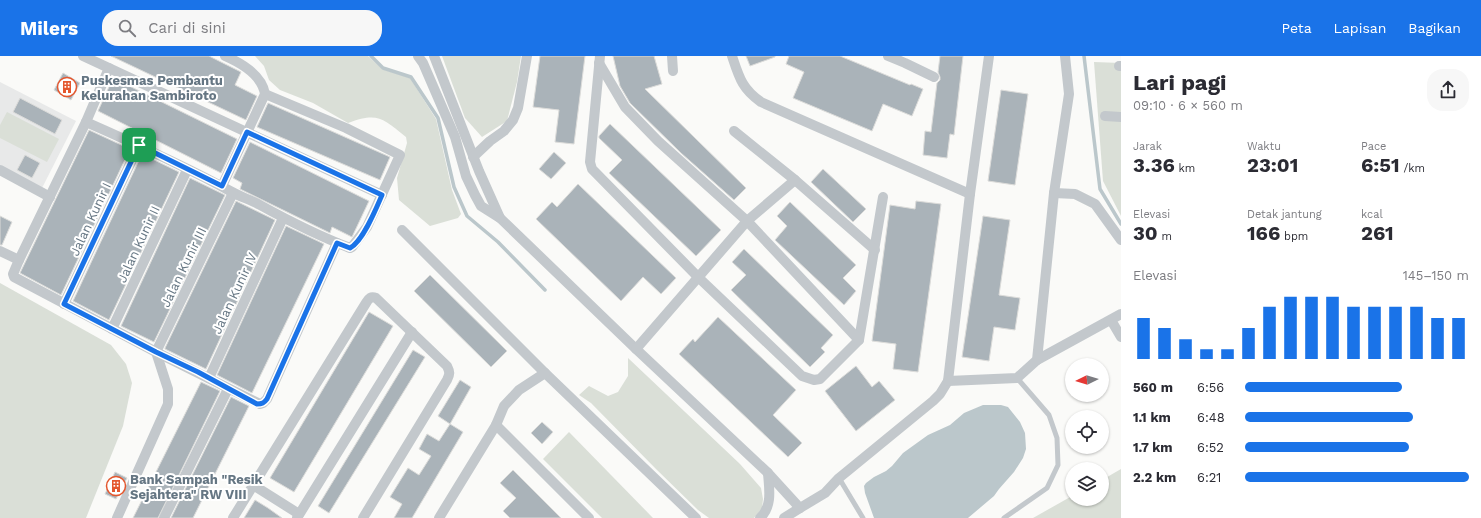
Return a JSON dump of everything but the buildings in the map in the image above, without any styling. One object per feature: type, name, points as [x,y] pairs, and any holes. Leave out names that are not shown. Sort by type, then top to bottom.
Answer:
[{"type":"street","points":[[83,56],[382,195]]},
{"type":"street","points":[[222,186],[265,94],[264,88],[257,76],[225,56]]},
{"type":"street","points":[[418,56],[473,157],[500,218]]},
{"type":"street","points":[[434,56],[460,135],[466,176],[481,206],[500,218],[768,473],[800,508]]},
{"type":"street","points":[[473,157],[490,141],[504,131],[513,120],[518,108],[527,56]]},
{"type":"street","points":[[672,56],[673,71]]},
{"type":"street","points":[[732,56],[741,81],[750,95],[761,102],[970,194]]},
{"type":"street","points":[[888,56],[906,59],[934,77]]},
{"type":"street","points":[[784,518],[824,493],[933,401],[940,394],[948,381],[970,194],[989,56]]},
{"type":"street","points":[[1037,360],[1054,193],[1069,94],[1065,56]]},
{"type":"street","points":[[600,60],[625,107],[658,141],[747,221],[859,340]]},
{"type":"street","points":[[600,60],[590,162],[592,169],[597,176],[699,278],[802,376],[808,379],[820,379],[859,340],[883,197]]},
{"type":"street","points":[[109,68],[86,122],[13,274],[18,281],[257,404],[265,402],[337,243]]},
{"type":"street","points":[[86,122],[139,145],[222,186],[233,193],[259,204],[283,218],[337,243],[350,248],[352,247],[367,227],[400,158],[399,154],[346,128],[265,94]]},
{"type":"street","points":[[1105,116],[1121,117]]},
{"type":"street","points":[[734,131],[795,180],[875,250]]},
{"type":"street","name":"Jalan Kunir I","points":[[64,304],[139,145]]},
{"type":"street","points":[[0,170],[50,197]]},
{"type":"street","name":"Jalan Kunir II","points":[[112,329],[187,170]]},
{"type":"street","points":[[636,349],[747,221],[795,180]]},
{"type":"street","name":"Jalan Kunir III","points":[[156,352],[233,193]]},
{"type":"street","points":[[1054,193],[1075,194],[1095,204],[1121,240]]},
{"type":"street","name":"Jalan Kunir IV","points":[[209,378],[283,218]]},
{"type":"street","points":[[402,230],[545,373],[696,518]]},
{"type":"street","points":[[0,251],[19,260]]},
{"type":"street","points":[[233,518],[369,299],[372,297],[376,298],[447,366],[450,371],[450,376],[363,518]]},
{"type":"street","points":[[948,381],[1017,378],[1037,360],[1121,314]]},
{"type":"street","points":[[1111,320],[1121,337]]},
{"type":"street","points":[[253,485],[298,516],[412,332]]},
{"type":"street","points":[[117,518],[168,404],[168,389],[156,352]]},
{"type":"street","points":[[439,518],[496,425],[504,406],[519,390],[545,373]]},
{"type":"street","points":[[164,518],[228,389]]},
{"type":"street","points":[[496,425],[589,518]]},
{"type":"street","points":[[760,518],[765,514],[770,497],[768,473]]},
{"type":"lane","points":[[1004,518],[1047,488],[1058,465],[1057,438],[1049,414],[1017,378]]},
{"type":"lane","points":[[840,478],[863,518]]},
{"type":"shaded area","points":[[255,56],[368,56],[382,69],[410,78],[436,119],[452,190],[461,214],[458,218],[430,226],[399,200],[397,178],[407,143],[406,137],[398,130],[385,121],[373,118],[366,118],[348,123],[313,103],[280,90],[269,80],[264,66]]},
{"type":"shaded area","points":[[442,56],[521,56],[517,82],[507,121],[482,137],[465,118]]},
{"type":"shaded area","points":[[1094,62],[1121,63],[1121,216],[1103,181]]},
{"type":"shaded area","points":[[0,82],[76,121],[41,190],[0,167]]},
{"type":"shaded area","points":[[7,112],[59,139],[47,162],[0,138],[0,125]]},
{"type":"shaded area","points":[[0,283],[111,345],[126,364],[132,383],[123,426],[86,518],[0,518]]},
{"type":"shaded area","points":[[628,358],[740,464],[761,488],[763,499],[762,508],[754,518],[709,518],[698,510],[591,403],[579,395],[589,386],[608,396],[618,392],[628,376]]},
{"type":"shaded area","points":[[983,405],[1001,405],[1008,407],[1020,422],[1025,433],[1026,449],[1023,458],[1014,472],[994,496],[968,518],[874,518],[865,493],[864,486],[866,483],[886,471],[903,453],[928,435],[950,425],[964,413]]},
{"type":"shaded area","points":[[569,432],[653,518],[602,518],[543,459]]},
{"type":"shaded area","points":[[1121,469],[1121,518],[1033,518],[1065,500],[1065,506],[1109,506],[1109,476]]},
{"type":"waterway","points":[[371,56],[383,68],[411,77],[438,118],[454,187],[467,216],[498,242],[545,290]]},
{"type":"waterway","points":[[1084,56],[1100,189],[1121,224]]},
{"type":"place","name":"Puskesmas Pembantu Kelurahan Sambiroto","points":[[67,87]]},
{"type":"place","name":"Bank Sampah \"Resik Sejahtera\" RW VIII","points":[[116,486]]},
{"type":"route","points":[[247,132],[382,195],[367,227],[354,246],[350,248],[337,243],[267,399],[263,403],[257,404],[198,372],[64,304],[139,145],[222,186],[247,132]]}]
